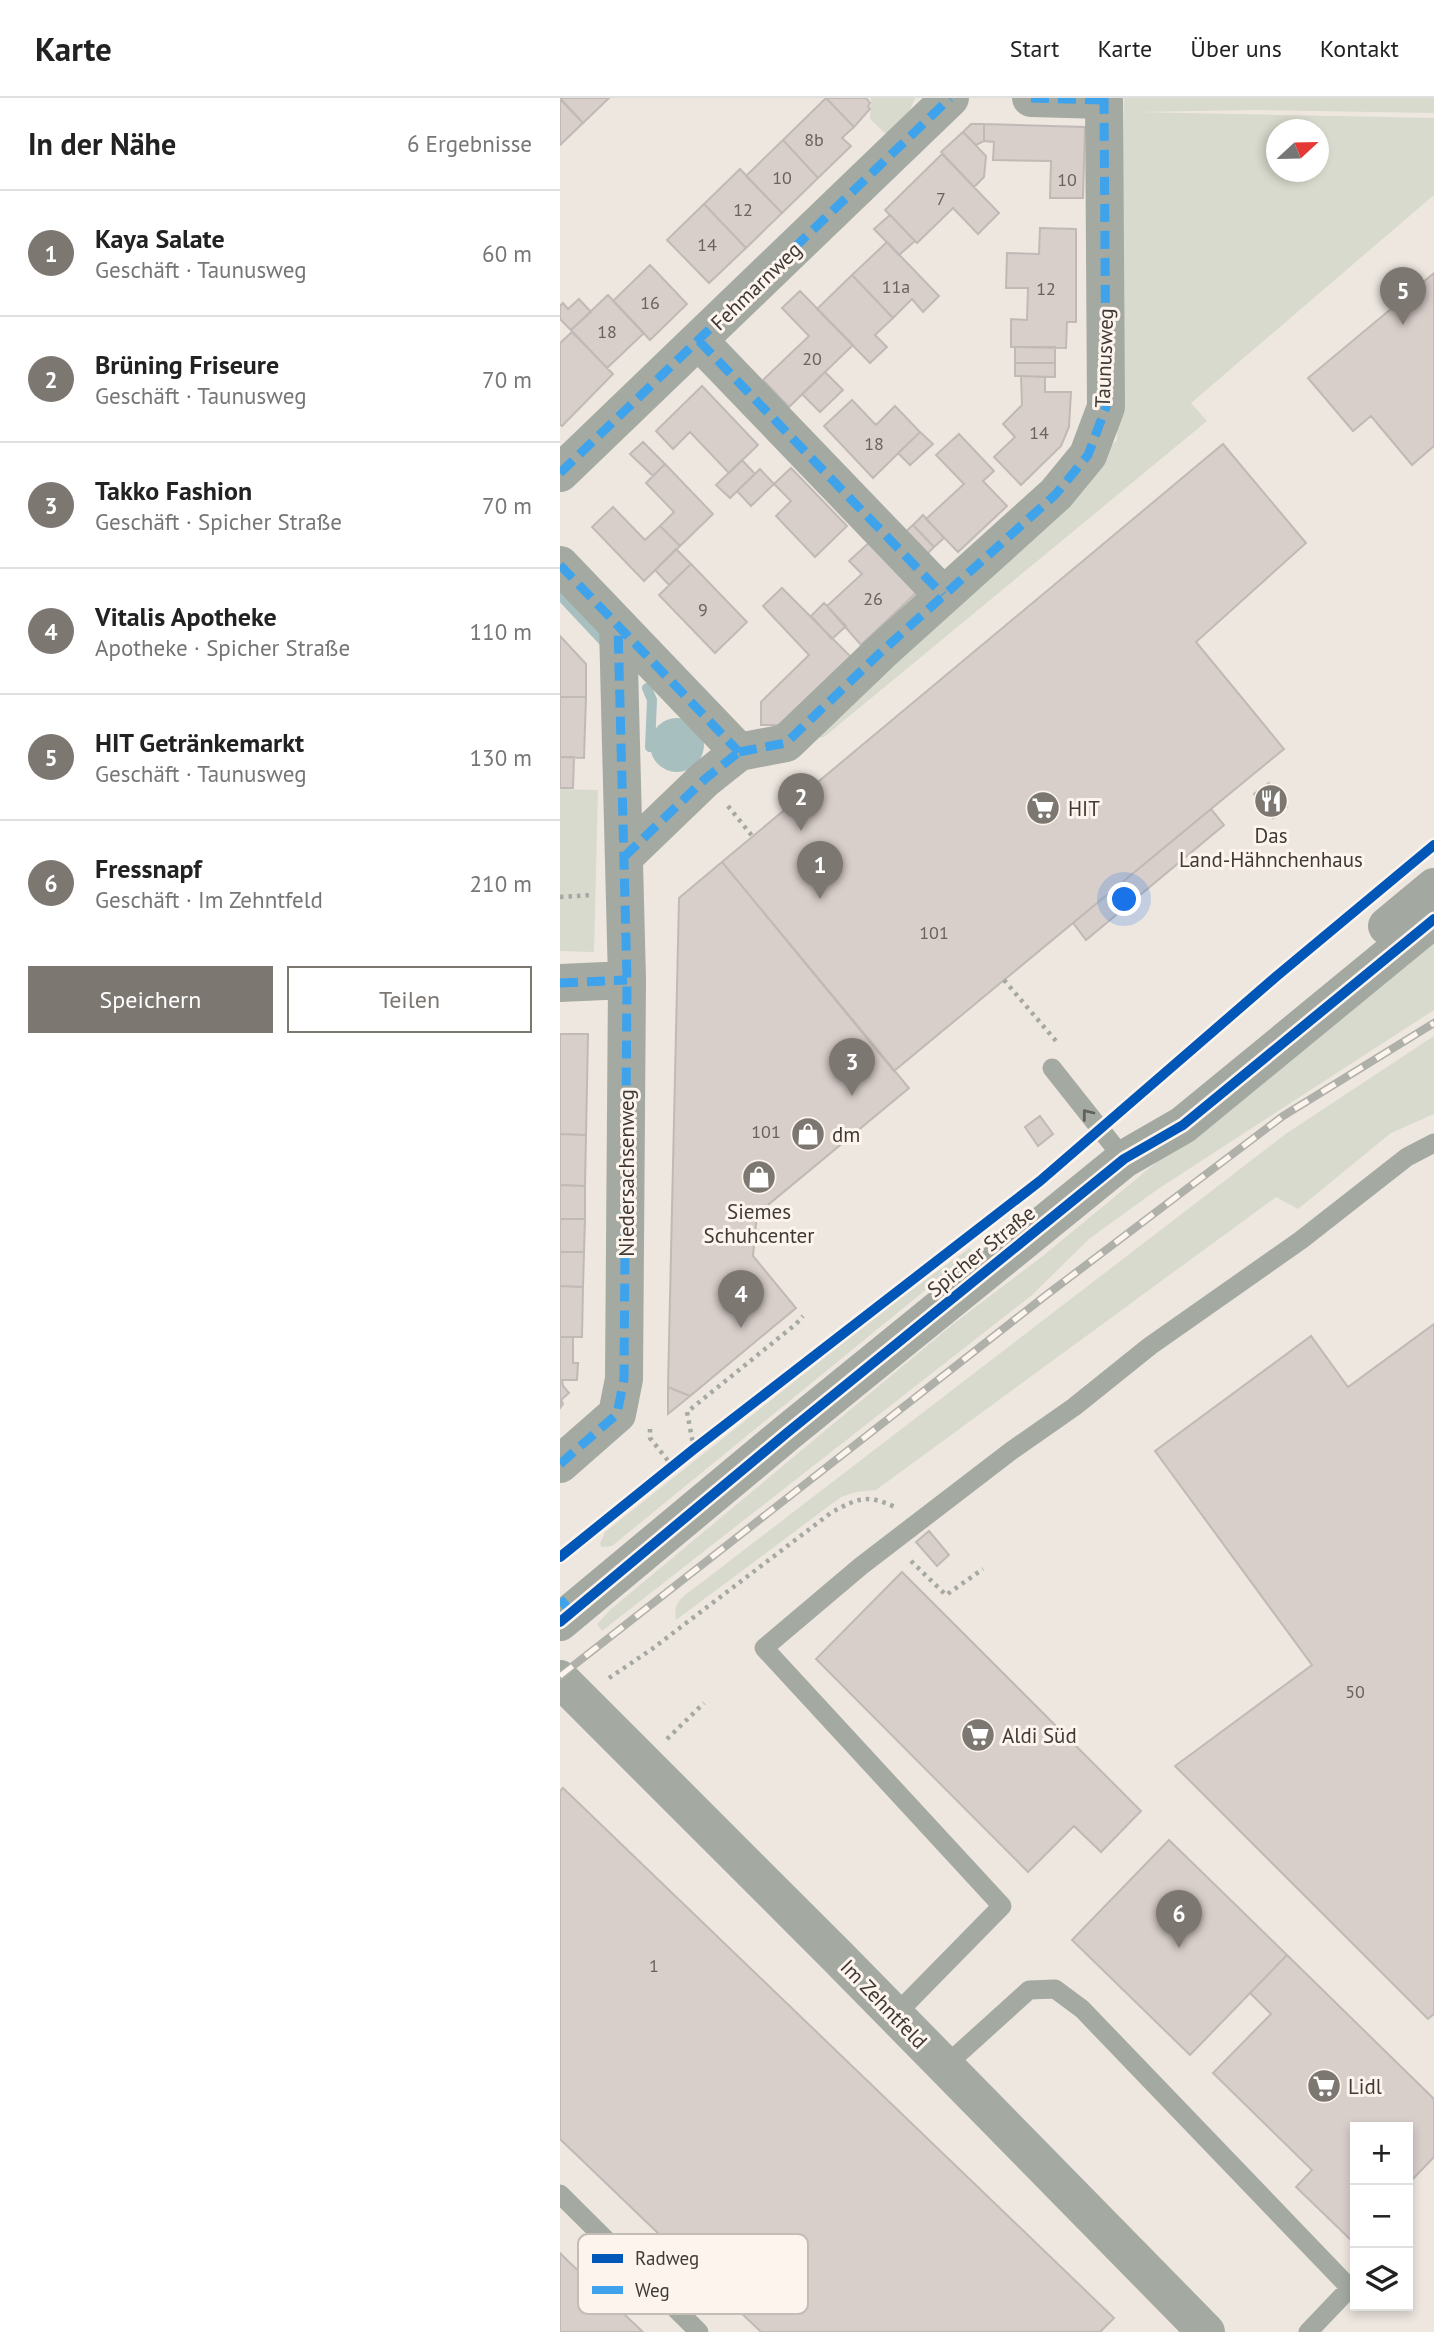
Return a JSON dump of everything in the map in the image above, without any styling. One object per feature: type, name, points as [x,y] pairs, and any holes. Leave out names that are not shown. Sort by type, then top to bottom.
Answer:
[{"type":"street","name":"Fehmarnweg","points":[[560,473],[950,98]]},
{"type":"street","points":[[1031,98],[1104,99]]},
{"type":"street","name":"Taunusweg","points":[[739,752],[786,743],[943,595],[1056,494],[1088,455],[1106,407],[1104,99]]},
{"type":"street","points":[[699,341],[943,595]]},
{"type":"street","points":[[560,565],[739,752],[705,779],[624,856]]},
{"type":"street","name":"Niedersachsenweg","points":[[560,1464],[617,1414],[624,1379],[627,980],[618,626]]},
{"type":"street","name":"Spicher Straße","points":[[1124,1159],[1169,1109],[1434,887]]},
{"type":"street","name":"Spicher Straße","points":[[560,1622],[713,1493],[1124,1159],[1183,1125],[1434,919]]},
{"type":"street","points":[[560,983],[627,980]]},
{"type":"street","name":"Im Zehntfeld","points":[[570,1689],[1206,2332]]},
{"type":"lane","points":[[1052,1068],[1124,1159]]},
{"type":"lane","points":[[895,2015],[1002,1906],[764,1648],[861,1566],[1010,1451],[1074,1406],[1150,1346],[1301,1240],[1407,1157],[1434,1143]]},
{"type":"lane","points":[[945,2066],[1029,1990],[1055,1989],[1082,2010],[1350,2288],[1308,2332]]},
{"type":"lane","points":[[560,2194],[600,2234]]},
{"type":"lane","points":[[681,2314],[699,2332]]},
{"type":"path","points":[[1004,980],[1058,1043]]},
{"type":"path","points":[[694,1449],[687,1412],[803,1316]]},
{"type":"path","points":[[570,1689],[652,1648],[832,1512],[853,1501],[873,1498],[910,1514],[918,1522]]},
{"type":"path","points":[[892,1542],[947,1595],[983,1569]]},
{"type":"path","points":[[644,1761],[704,1703]]},
{"type":"shaded area","points":[[871,98],[915,98],[910,110],[886,134],[870,119]]},
{"type":"shaded area","points":[[1124,98],[1434,98],[1434,113],[1255,110],[1136,112],[1434,118],[1434,195],[1191,403],[1207,421],[824,737],[810,739],[1117,440]]},
{"type":"shaded area","points":[[560,789],[598,790],[594,952],[560,951]]},
{"type":"shaded area","points":[[1434,934],[1434,1010],[1158,1189],[1089,1239],[1032,1295],[602,1631],[597,1624],[610,1610],[952,1325],[1044,1255]]},
{"type":"shaded area","points":[[1434,1036],[1434,1114],[1391,1133],[1298,1209],[1276,1197],[876,1490],[841,1497],[676,1620],[676,1607],[681,1598],[690,1591],[1287,1133]]},
{"type":"shaded area","points":[[970,1248],[972,1252],[612,1546],[602,1547],[600,1544],[605,1532],[897,1300]]},
{"type":"water","points":[[677,718],[696,726],[704,745],[696,764],[677,772],[658,764],[650,745],[658,726]]},
{"type":"building","points":[[560,98],[609,98],[583,123]]},
{"type":"building","points":[[826,98],[866,98],[870,109],[854,127]]},
{"type":"building","points":[[826,98],[854,127],[842,138],[851,146],[818,178],[783,140]]},
{"type":"building","points":[[560,99],[583,123],[560,145]]},
{"type":"building","points":[[971,124],[984,124],[984,141],[976,145],[963,132]]},
{"type":"building","points":[[984,124],[1085,127],[1083,198],[1050,198],[1051,161],[993,160],[994,142],[984,141]]},
{"type":"building","points":[[963,132],[986,156],[984,177],[974,187],[941,152]]},
{"type":"building","points":[[783,140],[818,178],[782,213],[746,176]]},
{"type":"building","points":[[942,154],[999,213],[978,234],[953,208],[917,243],[885,210]]},
{"type":"building","points":[[740,169],[782,213],[746,248],[704,204]]},
{"type":"building","points":[[704,204],[746,248],[709,283],[667,240]]},
{"type":"building","points":[[890,215],[915,241],[899,255],[874,229]]},
{"type":"building","points":[[1040,228],[1076,229],[1076,322],[1067,322],[1066,348],[1011,347],[1011,319],[1027,320],[1028,288],[1006,288],[1007,253],[1039,254]]},
{"type":"building","points":[[887,242],[939,296],[923,312],[912,299],[893,318],[852,275]]},
{"type":"building","points":[[650,265],[687,304],[650,340],[613,301]]},
{"type":"building","points":[[1434,273],[1434,446],[1412,465],[1371,416],[1353,431],[1308,378]]},
{"type":"building","points":[[852,275],[893,318],[875,335],[887,347],[870,363],[817,309]]},
{"type":"building","points":[[800,291],[853,345],[789,407],[763,380],[809,336],[782,308]]},
{"type":"building","points":[[608,295],[644,333],[607,368],[571,330]]},
{"type":"building","points":[[579,299],[591,312],[571,330],[560,319],[560,306],[563,303],[568,309]]},
{"type":"building","points":[[572,332],[613,374],[562,426],[560,343]]},
{"type":"building","points":[[1015,347],[1055,347],[1055,363],[1015,363]]},
{"type":"building","points":[[1015,363],[1055,363],[1055,377],[1015,376]]},
{"type":"building","points":[[825,372],[843,390],[820,412],[802,394]]},
{"type":"building","points":[[1021,376],[1045,377],[1045,392],[1071,392],[1069,427],[1061,446],[1021,485],[994,457],[1015,437],[1003,424],[1022,405]]},
{"type":"building","points":[[702,386],[758,445],[729,473],[690,432],[673,449],[656,431]]},
{"type":"building","points":[[852,400],[876,425],[895,406],[920,432],[873,478],[824,426]]},
{"type":"building","points":[[920,432],[933,444],[910,465],[898,453]]},
{"type":"building","points":[[959,434],[994,471],[983,481],[1007,506],[958,552],[926,519],[964,484],[936,455]]},
{"type":"building","points":[[643,442],[665,464],[653,476],[630,454]]},
{"type":"building","points":[[1223,444],[1306,543],[1196,642],[1284,749],[1211,809],[1224,825],[1086,940],[1073,923],[894,1071],[722,862]]},
{"type":"building","points":[[742,460],[755,474],[730,498],[716,485]]},
{"type":"building","points":[[665,464],[713,514],[680,546],[660,526],[674,512],[646,483]]},
{"type":"building","points":[[791,468],[847,526],[815,557],[776,516],[791,501],[774,484]]},
{"type":"building","points":[[760,469],[774,484],[751,506],[737,491]]},
{"type":"building","points":[[613,507],[645,540],[660,526],[680,546],[644,581],[592,527]]},
{"type":"building","points":[[923,515],[944,538],[934,547],[913,525]]},
{"type":"building","points":[[913,525],[934,547],[924,557],[902,535]]},
{"type":"building","points":[[872,540],[919,590],[861,645],[827,606],[862,574],[849,561]]},
{"type":"building","points":[[676,549],[691,564],[669,585],[655,570]]},
{"type":"building","points":[[691,564],[747,622],[715,653],[659,595]]},
{"type":"building","points":[[782,588],[853,659],[783,725],[761,725],[761,702],[809,655],[763,606]]},
{"type":"building","points":[[824,603],[846,626],[832,639],[811,616]]},
{"type":"building","points":[[560,636],[586,664],[586,697],[560,697]]},
{"type":"building","points":[[560,697],[586,697],[584,758],[560,757]]},
{"type":"building","points":[[560,757],[574,757],[573,788],[560,788]]},
{"type":"building","name":"Das Land-Hähnchenhaus","points":[[1269,783],[1287,807],[1273,818],[1254,794]]},
{"type":"building","points":[[1211,809],[1224,825],[1086,940],[1073,923]]},
{"type":"building","points":[[722,862],[909,1088],[757,1214],[753,1256],[796,1308],[690,1396],[668,1387],[679,898]]},
{"type":"building","points":[[560,1034],[588,1034],[586,1135],[560,1134]]},
{"type":"building","points":[[1040,1116],[1053,1134],[1038,1146],[1025,1127]]},
{"type":"building","points":[[560,1134],[586,1135],[585,1186],[560,1185]]},
{"type":"building","points":[[560,1185],[585,1186],[585,1219],[560,1219]]},
{"type":"building","points":[[560,1219],[585,1219],[584,1252],[560,1252]]},
{"type":"building","points":[[560,1252],[584,1252],[583,1287],[560,1286]]},
{"type":"building","points":[[560,1286],[583,1287],[582,1337],[560,1337]]},
{"type":"building","points":[[1434,1324],[1434,2014],[1428,2019],[1175,1766],[1312,1665],[1155,1451],[1311,1336],[1348,1387]]},
{"type":"building","points":[[560,1337],[573,1337],[573,1363],[578,1363],[577,1380],[562,1380],[569,1393],[561,1400],[563,1404],[560,1408]]},
{"type":"building","points":[[668,1387],[690,1396],[668,1414]]},
{"type":"building","points":[[929,1531],[949,1555],[937,1566],[916,1542]]},
{"type":"building","name":"Aldi Süd","points":[[902,1572],[1141,1811],[1101,1852],[1074,1826],[1028,1872],[816,1659]]},
{"type":"building","points":[[563,1788],[1114,2318],[1100,2332],[761,2332],[742,2314],[808,2314],[808,2234],[659,2234],[560,2139],[560,1791]]},
{"type":"building","points":[[1169,1840],[1287,1955],[1190,2055],[1072,1940]]},
{"type":"building","name":"Lidl","points":[[1287,1955],[1434,2099],[1434,2157],[1413,2179],[1413,2122],[1350,2122],[1350,2239],[1296,2187],[1312,2170],[1213,2073],[1271,2014],[1250,1993]]},
{"type":"building","points":[[560,2253],[578,2270],[578,2314],[624,2314],[643,2332],[560,2332]]},
{"type":"waterway","points":[[560,595],[607,645]]},
{"type":"waterway","points":[[647,688],[652,700],[650,747]]},
{"type":"railway","points":[[560,1676],[1045,1296],[1283,1116],[1434,1023]]},
{"type":"marked path","points":[[560,473],[950,98]]},
{"type":"marked path","points":[[1031,98],[1104,100]]},
{"type":"marked path","points":[[739,752],[786,743],[881,652],[1056,494],[1088,455],[1106,407],[1104,98]]},
{"type":"marked path","points":[[699,341],[943,595]]},
{"type":"marked path","points":[[560,565],[739,752]]},
{"type":"marked path","points":[[560,1464],[617,1414],[624,1379],[627,980],[618,626]]},
{"type":"marked path","points":[[624,857],[705,779],[739,752]]},
{"type":"marked path","points":[[560,983],[627,980]]},
{"type":"marked path","points":[[560,1599],[571,1612]]},
{"type":"cycle path","points":[[560,1557],[694,1449],[1040,1181],[1278,975],[1434,845]]},
{"type":"cycle path","points":[[560,1622],[788,1432],[1124,1159],[1183,1125],[1434,919]]},
{"type":"place","name":"HIT Getränkemarkt","points":[[1403,325]]},
{"type":"place","name":"Das Land-Hähnchenhaus","points":[[1271,801]]},
{"type":"place","name":"HIT","points":[[1043,808]]},
{"type":"place","name":"Brüning Friseure","points":[[801,831]]},
{"type":"place","name":"Kaya Salate","points":[[820,899]]},
{"type":"place","name":"Takko Fashion","points":[[852,1096]]},
{"type":"place","name":"dm","points":[[808,1134]]},
{"type":"place","name":"Siemes Schuhcenter","points":[[759,1177]]},
{"type":"place","name":"Vitalis Apotheke","points":[[741,1328]]},
{"type":"place","name":"Aldi Süd","points":[[978,1735]]},
{"type":"place","name":"Fressnapf","points":[[1179,1948]]},
{"type":"place","name":"Lidl","points":[[1324,2086]]}]
